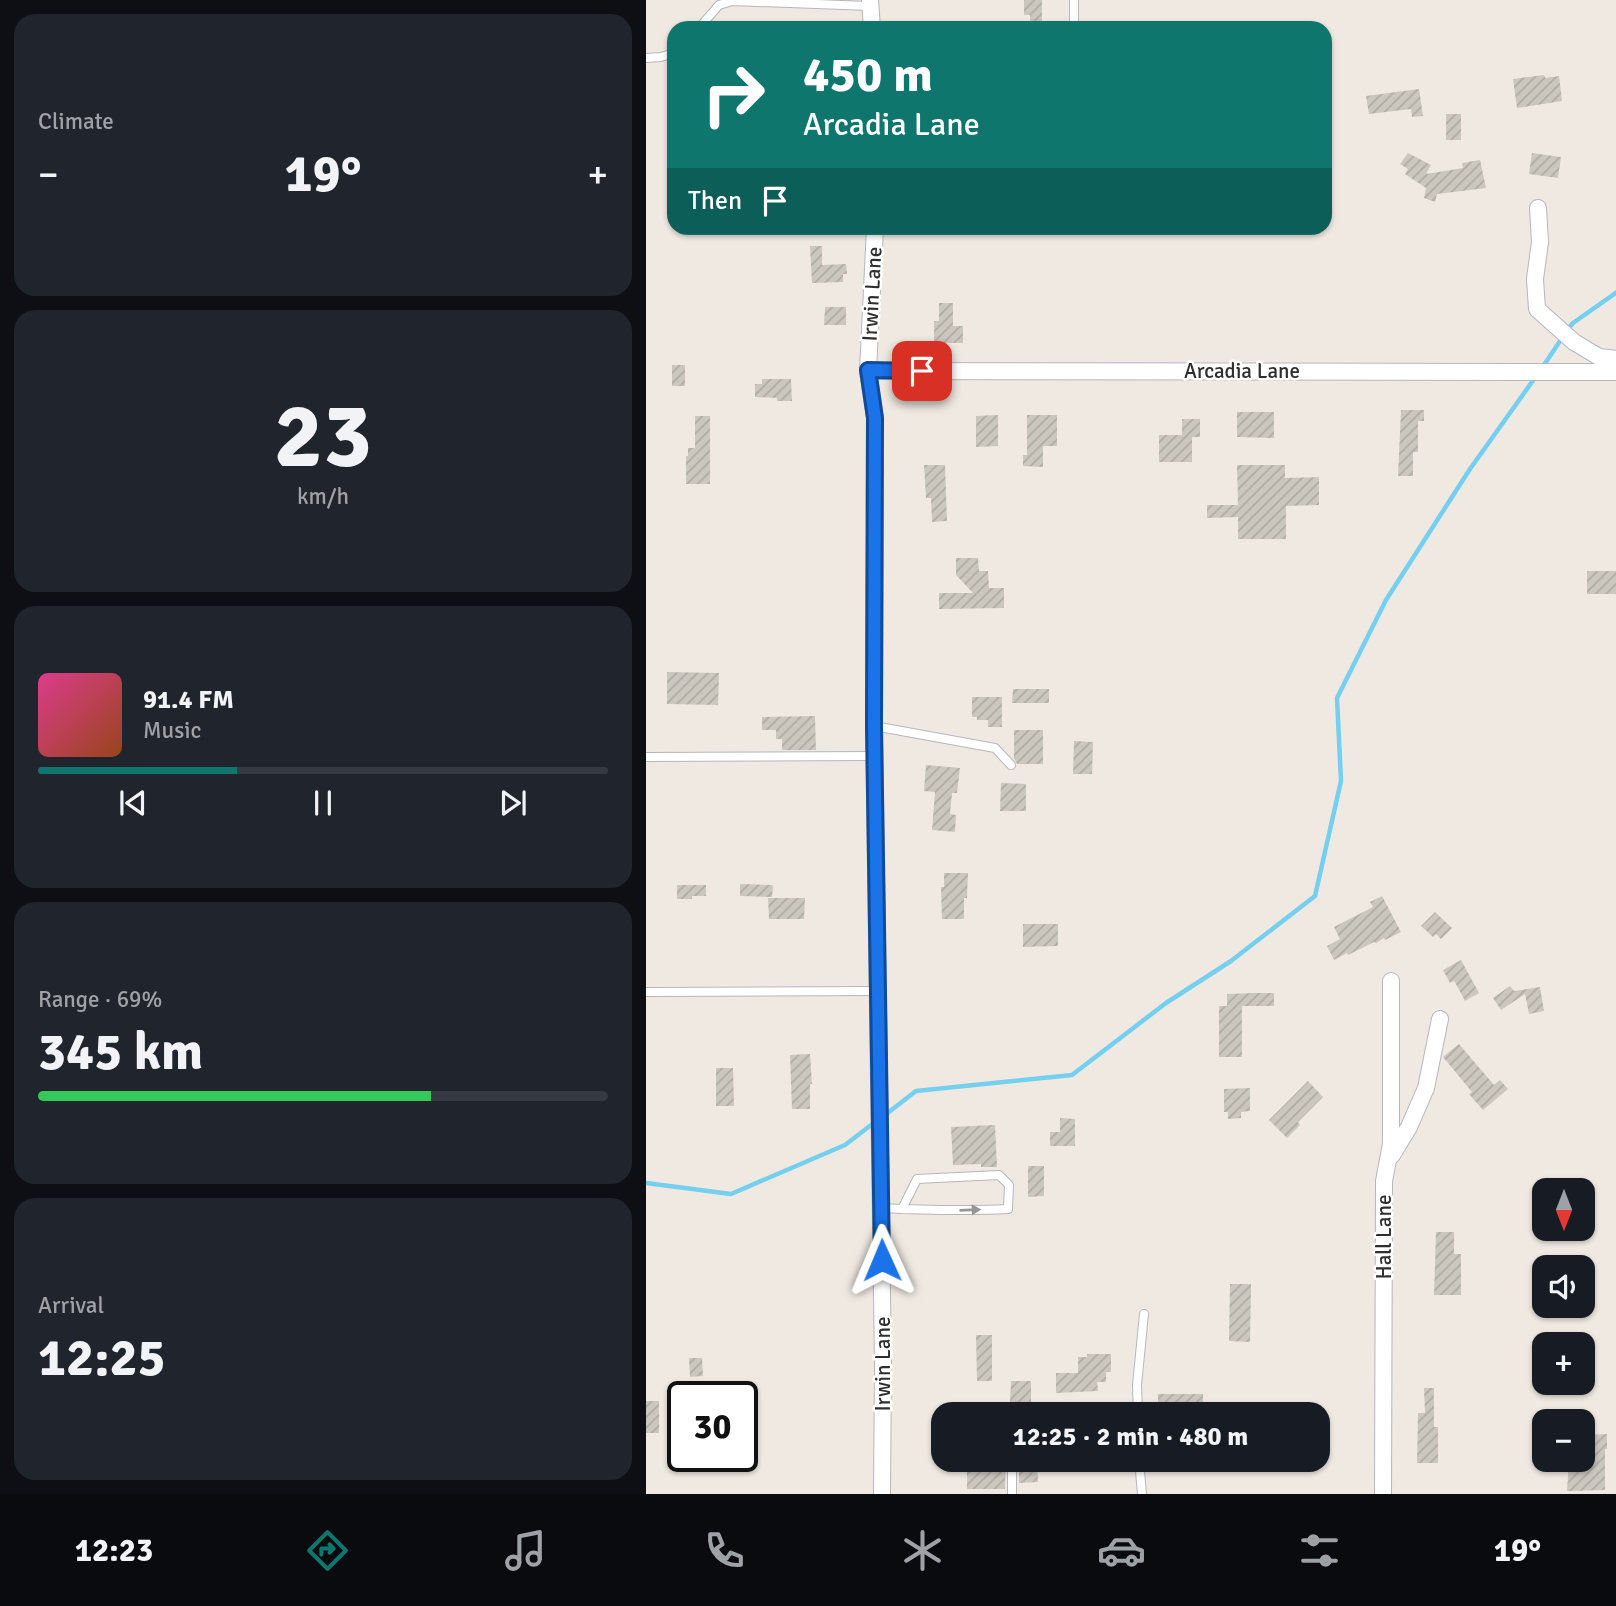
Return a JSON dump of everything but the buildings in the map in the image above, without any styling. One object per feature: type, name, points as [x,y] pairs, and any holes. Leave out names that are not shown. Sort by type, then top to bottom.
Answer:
[{"type":"street","points":[[870,3],[871,21]]},
{"type":"street","points":[[1538,208],[1540,242],[1535,279],[1537,309],[1574,342],[1599,357],[1616,359]]},
{"type":"street","name":"Irwin Lane","points":[[875,235],[868,370],[875,418],[874,756],[883,1365],[882,1494]]},
{"type":"street","name":"Arcadia Lane","points":[[868,370],[1616,372]]},
{"type":"street","name":"Hall Lane","points":[[1383,1494],[1384,1181],[1391,1144],[1390,981]]},
{"type":"street","points":[[1387,1164],[1409,1127],[1426,1088],[1440,1019]]},
{"type":"lane","points":[[1074,0],[1074,21]]},
{"type":"lane","points":[[705,21],[719,5],[732,1],[870,3]]},
{"type":"lane","points":[[646,58],[667,55]]},
{"type":"lane","points":[[874,726],[995,748],[1011,765]]},
{"type":"lane","points":[[646,757],[874,756]]},
{"type":"lane","points":[[646,992],[878,991]]},
{"type":"lane","points":[[881,1208],[902,1209],[953,1211],[1008,1209],[1009,1185],[999,1175],[917,1180],[902,1209]]},
{"type":"lane","points":[[1138,1402],[1144,1314]]},
{"type":"lane","points":[[1012,1472],[1012,1494]]},
{"type":"lane","points":[[1140,1472],[1142,1494]]},
{"type":"waterway","points":[[1567,330],[1617,292]]},
{"type":"waterway","points":[[1542,368],[1562,338]]},
{"type":"waterway","points":[[885,1115],[916,1091],[1072,1075],[1166,1003],[1231,961],[1315,896],[1341,781],[1337,698],[1386,600],[1470,469],[1537,375]]},
{"type":"waterway","points":[[646,1183],[731,1194],[845,1145],[875,1122]]},
{"type":"route","points":[[882,1260],[874,726],[875,418],[868,370],[922,371]]}]
